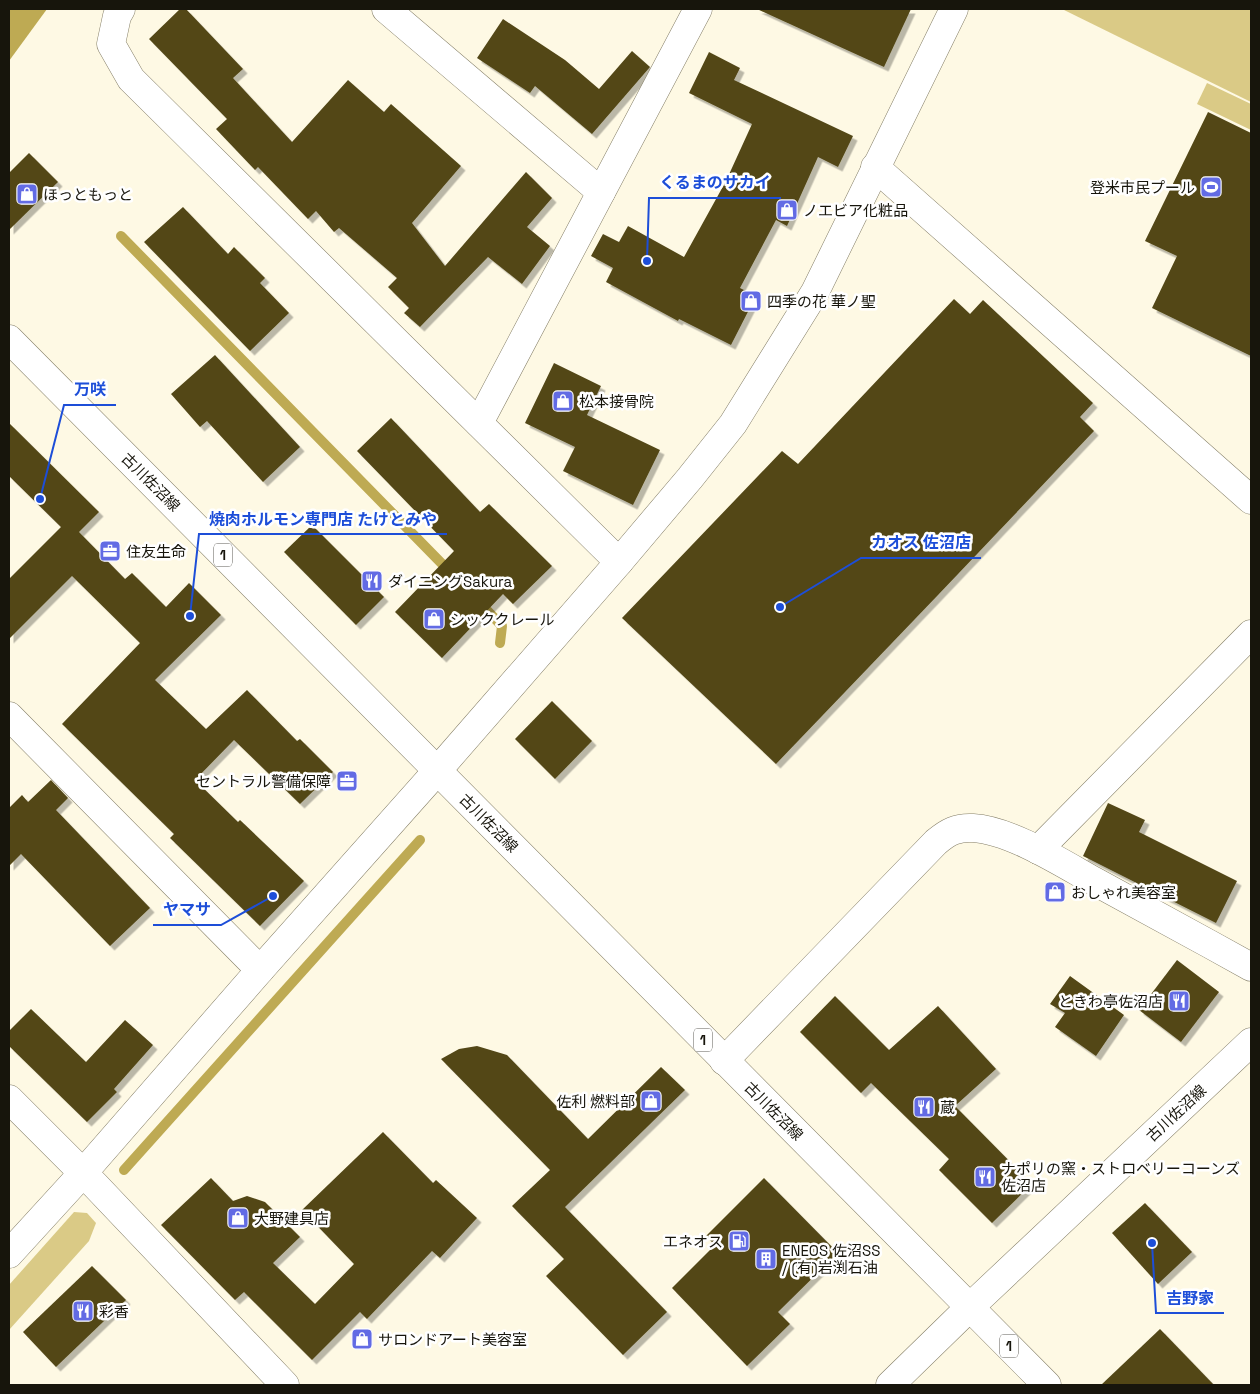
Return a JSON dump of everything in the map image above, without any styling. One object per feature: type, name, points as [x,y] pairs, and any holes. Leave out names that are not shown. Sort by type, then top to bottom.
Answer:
[{"type":"street","points":[[121,9],[117,16],[111,44],[131,79],[619,562]]},
{"type":"street","points":[[386,9],[601,192]]},
{"type":"street","points":[[479,423],[698,9]]},
{"type":"street","points":[[9,1254],[83,1173],[437,771],[619,562],[733,424],[815,292],[954,9]]},
{"type":"street","points":[[875,168],[1251,500]]},
{"type":"street","name":"古川佐沼線","points":[[9,339],[1047,1385]]},
{"type":"street","points":[[1038,850],[1251,634]]},
{"type":"street","points":[[9,716],[260,970]]},
{"type":"street","points":[[724,1061],[894,884],[947,832],[959,829],[987,830],[1038,850],[1251,967]]},
{"type":"street","name":"古川佐沼線","points":[[970,1308],[1251,1042]]},
{"type":"street","points":[[9,1099],[83,1173],[285,1385]]},
{"type":"street","points":[[890,1385],[970,1308]]},
{"type":"shaded area","points":[[9,9],[47,9],[9,61]]},
{"type":"shaded area","points":[[1062,9],[1251,9],[1251,102]]},
{"type":"shaded area","points":[[1207,83],[1251,104],[1251,130],[1197,104]]},
{"type":"shaded area","points":[[74,1212],[87,1213],[96,1223],[89,1241],[9,1330],[9,1285]]},
{"type":"building","points":[[180,9],[186,9],[243,69],[233,78],[292,142],[348,80],[384,112],[391,104],[461,166],[412,223],[445,266],[526,172],[552,198],[527,227],[550,246],[522,284],[488,257],[420,327],[404,313],[409,308],[388,287],[397,278],[339,228],[334,232],[316,211],[308,219],[258,167],[255,170],[216,129],[227,119],[149,39]]},
{"type":"building","points":[[757,9],[911,9],[884,67]]},
{"type":"building","points":[[503,19],[565,60],[599,89],[632,51],[650,67],[592,134],[535,86],[530,93],[477,58]]},
{"type":"building","points":[[709,52],[740,68],[734,80],[853,136],[838,167],[818,157],[787,226],[776,220],[740,288],[756,296],[731,345],[679,319],[678,321],[606,282],[613,268],[591,256],[603,234],[619,242],[628,226],[684,257],[726,181],[752,124],[689,93]]},
{"type":"building","name":"登米市民プール","points":[[1208,112],[1251,133],[1251,356],[1152,308],[1177,256],[1145,241]]},
{"type":"building","name":"ほっともっと","points":[[29,153],[58,182],[9,230],[9,173]]},
{"type":"building","points":[[183,207],[228,254],[234,247],[265,278],[260,283],[289,313],[250,351],[144,242]]},
{"type":"building","points":[[954,299],[970,314],[983,300],[1093,403],[1080,417],[1094,431],[776,764],[622,618],[782,451],[798,464]]},
{"type":"building","points":[[215,355],[300,447],[263,482],[207,421],[200,427],[171,394]]},
{"type":"building","points":[[554,363],[601,386],[587,415],[660,450],[633,505],[563,471],[575,447],[525,423]]},
{"type":"building","points":[[391,418],[480,512],[489,504],[552,566],[513,604],[503,594],[442,658],[395,612],[454,551],[357,451]]},
{"type":"building","points":[[9,423],[99,512],[79,532],[125,579],[132,573],[166,607],[189,583],[221,615],[155,680],[206,729],[247,690],[297,741],[300,739],[333,772],[300,804],[234,740],[195,780],[238,822],[240,820],[304,881],[260,926],[170,838],[174,834],[62,724],[140,643],[72,576],[9,639],[9,579],[61,527],[9,476]]},
{"type":"building","points":[[312,525],[384,597],[356,625],[284,552]]},
{"type":"building","points":[[552,701],[592,741],[555,779],[515,739]]},
{"type":"building","points":[[51,780],[68,798],[56,810],[150,908],[110,946],[21,854],[9,866],[9,808],[22,795],[28,802]]},
{"type":"building","points":[[1108,803],[1145,820],[1139,832],[1237,881],[1216,923],[1083,856]]},
{"type":"building","name":"ときわ亭佐沼店","points":[[1177,960],[1219,992],[1181,1042],[1139,1010]]},
{"type":"building","points":[[1070,976],[1124,1015],[1096,1056],[1055,1027],[1065,1013],[1050,1004]]},
{"type":"building","points":[[835,996],[889,1050],[938,1006],[996,1069],[955,1106],[1032,1184],[992,1223],[939,1170],[949,1159],[871,1083],[861,1093],[800,1032]]},
{"type":"building","points":[[31,1009],[86,1062],[125,1020],[153,1045],[114,1089],[117,1092],[87,1122],[9,1046],[9,1031]]},
{"type":"building","points":[[477,1046],[507,1055],[588,1139],[661,1067],[685,1090],[565,1207],[667,1312],[623,1355],[546,1276],[564,1259],[512,1206],[550,1170],[441,1059],[459,1049]]},
{"type":"building","points":[[383,1132],[433,1183],[436,1180],[477,1218],[440,1258],[432,1251],[367,1319],[360,1312],[312,1360],[244,1292],[235,1300],[161,1225],[211,1178],[233,1201],[247,1196],[265,1202],[300,1237],[273,1263],[315,1304],[354,1264],[302,1210]]},
{"type":"building","name":"ENEOS 佐沼SS / (有)岩渕石油","points":[[764,1178],[838,1253],[778,1312],[790,1324],[747,1366],[672,1288],[715,1245],[706,1236]]},
{"type":"building","points":[[1145,1203],[1192,1252],[1158,1284],[1112,1233]]},
{"type":"building","points":[[92,1266],[126,1300],[56,1367],[23,1332]]},
{"type":"building","points":[[1160,1329],[1214,1385],[1101,1385]]},
{"type":"waterway","points":[[121,236],[451,573]]},
{"type":"waterway","points":[[478,601],[502,626],[500,643]]},
{"type":"waterway","points":[[124,1170],[420,840]]},
{"type":"place","name":"登米市民プール","points":[[1211,187]]},
{"type":"place","name":"ほっともっと","points":[[27,194]]},
{"type":"place","name":"ノエビア化粧品","points":[[787,210]]},
{"type":"place","name":"くるまのサカイ","points":[[647,261]]},
{"type":"place","name":"四季の花 華ノ聖","points":[[751,301]]},
{"type":"place","name":"松本接骨院","points":[[563,401]]},
{"type":"place","name":"万咲","points":[[40,499]]},
{"type":"place","name":"住友生命","points":[[110,551]]},
{"type":"place","name":"ダイニングSakura","points":[[372,581]]},
{"type":"place","name":"カオス 佐沼店","points":[[780,607]]},
{"type":"place","name":"焼肉ホルモン専門店 たけとみや","points":[[190,616]]},
{"type":"place","name":"シッククレール","points":[[434,619]]},
{"type":"place","name":"セントラル警備保障","points":[[347,781]]},
{"type":"place","name":"おしゃれ美容室","points":[[1055,892]]},
{"type":"place","name":"ヤマサ","points":[[273,896]]},
{"type":"place","name":"ときわ亭佐沼店","points":[[1179,1001]]},
{"type":"place","name":"佐利 燃料部","points":[[651,1101]]},
{"type":"place","name":"蔵","points":[[924,1107]]},
{"type":"place","name":"ナポリの窯・ストロベリーコーンズ 佐沼店","points":[[985,1177]]},
{"type":"place","name":"大野建具店","points":[[238,1218]]},
{"type":"place","name":"エネオス","points":[[739,1241]]},
{"type":"place","name":"吉野家","points":[[1152,1243]]},
{"type":"place","name":"ENEOS 佐沼SS / (有)岩渕石油","points":[[766,1259]]},
{"type":"place","name":"彩香","points":[[83,1311]]},
{"type":"place","name":"サロンドアート美容室","points":[[362,1339]]}]
